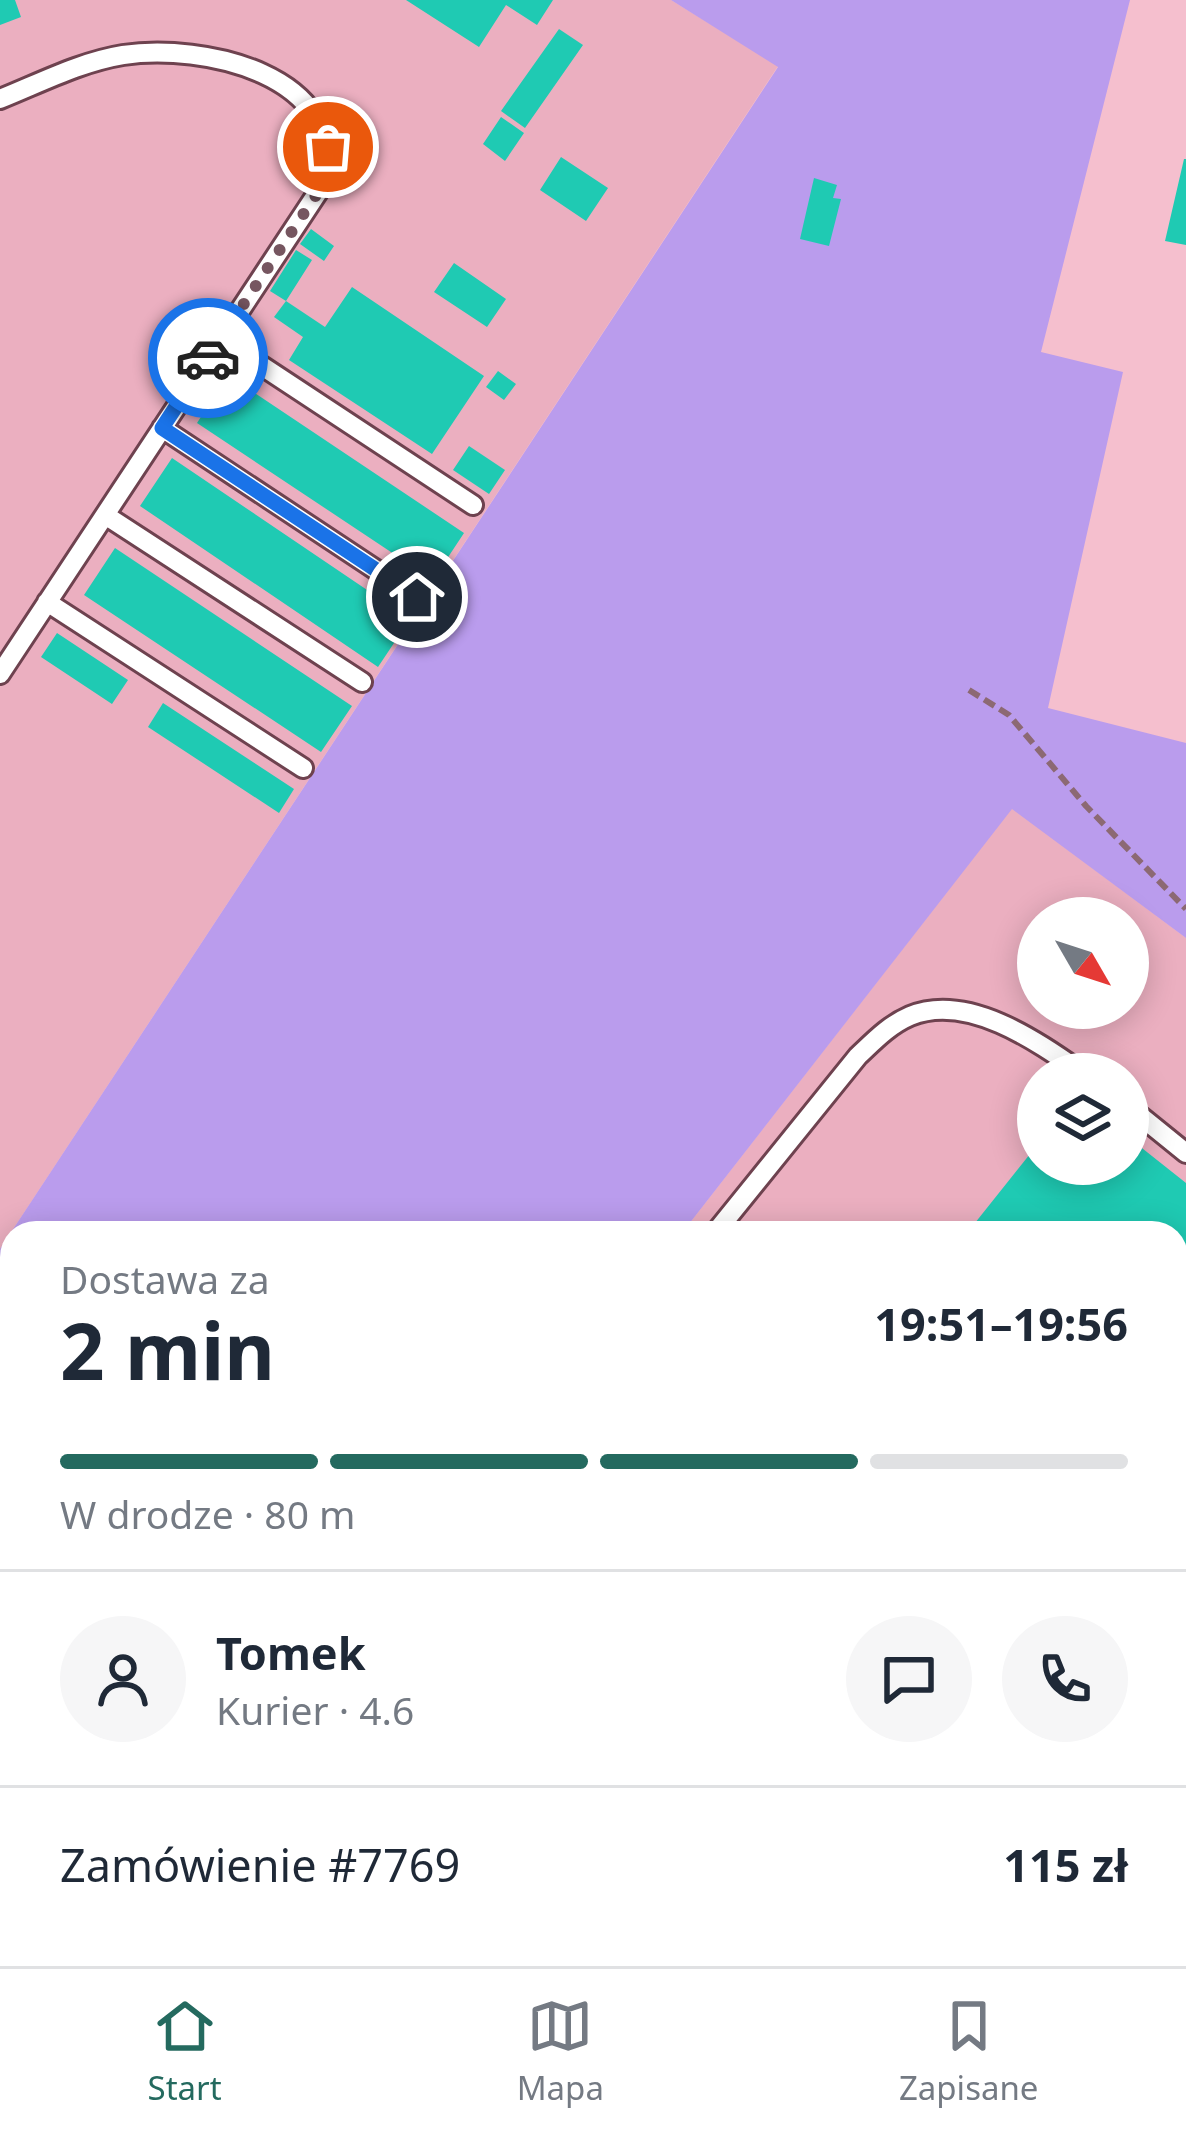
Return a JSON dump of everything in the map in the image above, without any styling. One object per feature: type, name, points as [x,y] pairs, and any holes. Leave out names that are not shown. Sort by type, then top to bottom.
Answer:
[{"type":"lane","points":[[0,99],[98,59],[130,54],[209,55],[247,66],[300,98],[323,130],[328,147],[324,183],[0,674]]},
{"type":"lane","points":[[221,339],[473,506]]},
{"type":"lane","points":[[162,428],[417,597]]},
{"type":"lane","points":[[105,515],[362,682]]},
{"type":"lane","points":[[47,602],[303,768]]},
{"type":"lane","points":[[725,1221],[858,1056],[882,1033],[915,1014],[947,1009],[982,1018],[1050,1053]]},
{"type":"lane","points":[[1149,1123],[1186,1153]]},
{"type":"path","points":[[969,690],[1009,715],[1086,806],[1186,909]]},
{"type":"shaded area","points":[[0,0],[671,0],[778,66],[18,1221],[0,1221]]},
{"type":"shaded area","points":[[671,0],[1130,0],[1041,352],[1123,372],[1048,708],[1186,743],[1186,938],[1149,911],[1149,897],[1131,897],[1012,809],[691,1221],[18,1221],[778,67]]},
{"type":"shaded area","points":[[1012,808],[1131,897],[1017,897],[1017,1029],[1149,1029],[1149,910],[1186,938],[1186,1221],[691,1221]]},
{"type":"building","points":[[0,0],[15,0],[21,17],[0,25]]},
{"type":"building","points":[[406,0],[553,0],[537,25],[506,5],[479,47]]},
{"type":"building","points":[[559,29],[583,45],[525,128],[501,111]]},
{"type":"building","points":[[501,117],[524,133],[505,161],[483,144]]},
{"type":"building","points":[[561,157],[608,188],[586,221],[540,190]]},
{"type":"building","points":[[1186,159],[1186,245],[1165,241]]},
{"type":"building","points":[[814,178],[837,185],[833,198],[841,199],[829,246],[800,239]]},
{"type":"building","points":[[311,229],[334,246],[324,261],[300,244]]},
{"type":"building","points":[[296,250],[312,260],[286,301],[270,291]]},
{"type":"building","points":[[454,263],[506,299],[487,327],[434,292]]},
{"type":"building","points":[[352,287],[484,376],[432,454],[289,360],[303,337],[274,317],[286,301],[325,327]]},
{"type":"building","points":[[498,371],[516,384],[504,400],[486,387]]},
{"type":"building","points":[[228,375],[464,533],[433,580],[197,423]]},
{"type":"building","points":[[469,446],[505,470],[489,494],[453,470]]},
{"type":"building","points":[[172,458],[410,619],[378,667],[140,506]]},
{"type":"building","points":[[115,548],[352,706],[321,752],[84,595]]},
{"type":"building","points":[[57,633],[128,680],[112,704],[41,657]]},
{"type":"building","points":[[163,703],[294,789],[279,813],[148,727]]},
{"type":"building","points":[[1149,1154],[1186,1183],[1186,1221],[977,1221],[1017,1170],[1017,1185],[1149,1185]]},
{"type":"way so far","points":[[208,358],[324,183],[328,147]]},
{"type":"route","points":[[208,358],[162,428],[417,597]]}]
